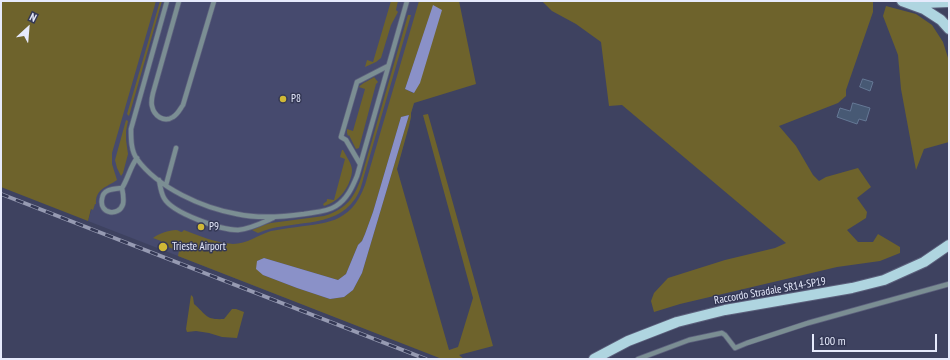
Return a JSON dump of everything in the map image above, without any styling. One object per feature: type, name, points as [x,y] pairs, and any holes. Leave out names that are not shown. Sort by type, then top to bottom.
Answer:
[{"type":"main road","points":[[902,1],[924,9],[941,20],[949,29]]},
{"type":"main road","points":[[912,1],[924,3],[949,2]]},
{"type":"main road","name":"Raccordo Stradale SR14-SP19","points":[[594,359],[628,340],[677,322],[725,310],[852,288],[884,280],[924,262],[949,245]]},
{"type":"lane","points":[[167,1],[131,129],[132,144],[137,158],[159,180],[195,201],[217,210],[247,216],[274,217],[319,212],[335,207],[348,195],[357,176],[407,1]]},
{"type":"lane","points":[[179,1],[156,80],[152,100],[155,114],[164,119],[175,116],[183,105],[214,1]]},
{"type":"lane","points":[[360,164],[346,140],[341,136],[357,82],[388,66]]},
{"type":"lane","points":[[166,185],[176,148]]},
{"type":"lane","points":[[122,188],[124,199],[121,208],[117,212],[104,209],[101,202],[105,192],[122,188],[126,183],[133,163],[137,158]]},
{"type":"lane","points":[[159,180],[163,197],[169,205],[176,210],[203,222],[239,230],[246,229],[274,217]]},
{"type":"lane","points":[[638,359],[689,340],[722,333],[735,348],[808,323],[949,284]]},
{"type":"shaded area","points":[[1,1],[156,1],[112,153],[112,164],[117,180],[102,189],[97,195],[96,204],[93,210],[91,209],[88,221],[1,187]]},
{"type":"shaded area","points":[[151,1],[445,1],[411,113],[397,169],[389,338],[88,221]]},
{"type":"shaded area","points":[[160,1],[162,1],[129,116],[127,114]]},
{"type":"shaded area","points":[[391,1],[398,1],[396,10],[398,12],[391,25],[381,58],[365,67],[367,60],[373,62]]},
{"type":"shaded area","points":[[419,1],[459,1],[476,84],[414,103],[397,169],[449,350],[458,347],[473,298],[423,115],[428,114],[493,346],[459,355],[464,359],[442,359],[178,256],[179,251],[160,244],[161,241],[153,238],[167,231],[176,230],[182,232],[184,230],[214,241],[238,244],[271,231],[325,223],[344,215],[352,208],[365,185]],"holes":[[[433,6],[414,93],[413,93],[405,89]],[[409,115],[362,273],[353,290],[344,297],[330,299],[263,275],[257,261],[264,258],[338,280],[346,274],[358,245],[362,241],[373,212],[401,117]]]},
{"type":"shaded area","points":[[542,1],[873,2],[873,12],[846,90],[846,96],[838,103],[779,126],[796,146],[813,175],[819,181],[826,177],[858,168],[871,187],[857,198],[867,212],[866,218],[847,230],[858,242],[873,242],[878,234],[900,247],[900,253],[880,261],[837,267],[680,304],[654,312],[651,301],[654,293],[668,278],[725,260],[775,248],[786,243],[622,105],[609,106],[601,42],[576,24],[552,11]]},
{"type":"shaded area","points":[[433,5],[442,10],[420,83],[414,93],[405,89]]},
{"type":"shaded area","points":[[886,6],[916,14],[932,25],[943,42],[949,61],[949,142],[924,149],[916,170],[901,89],[898,55],[883,16]]},
{"type":"shaded area","points":[[408,15],[411,15],[362,185],[355,199],[346,209],[323,220],[283,226],[258,233],[252,230],[271,223],[324,216],[339,210],[353,196],[362,175]]},
{"type":"shaded area","points":[[374,77],[378,82],[376,84],[359,148],[356,149],[349,135],[348,136],[347,129],[353,131],[365,89],[359,87]]},
{"type":"shaded area","points":[[409,115],[362,273],[353,290],[344,297],[330,299],[263,275],[256,269],[257,261],[264,258],[338,280],[346,274],[358,245],[362,241],[373,212],[401,117]]},
{"type":"shaded area","points":[[126,120],[128,121],[126,140],[128,154],[121,176],[115,160]]},
{"type":"shaded area","points":[[342,150],[349,160],[352,173],[346,189],[333,202],[324,206],[323,204],[327,201],[327,199],[334,200],[345,159],[340,157]]},
{"type":"shaded area","points":[[191,295],[193,297],[194,304],[204,314],[213,319],[224,319],[232,309],[244,312],[237,338],[222,337],[196,331],[187,332],[186,329]]},
{"type":"building","points":[[863,79],[873,82],[870,91],[860,87]]},
{"type":"building","points":[[853,103],[870,108],[866,121],[859,119],[857,124],[837,117],[840,108],[850,111]]},
{"type":"railway","points":[[1,194],[426,359]]},
{"type":"place","name":"P8","points":[[283,99]]},
{"type":"place","name":"P9","points":[[201,227]]},
{"type":"place","name":"Trieste Airport","points":[[163,247]]}]
